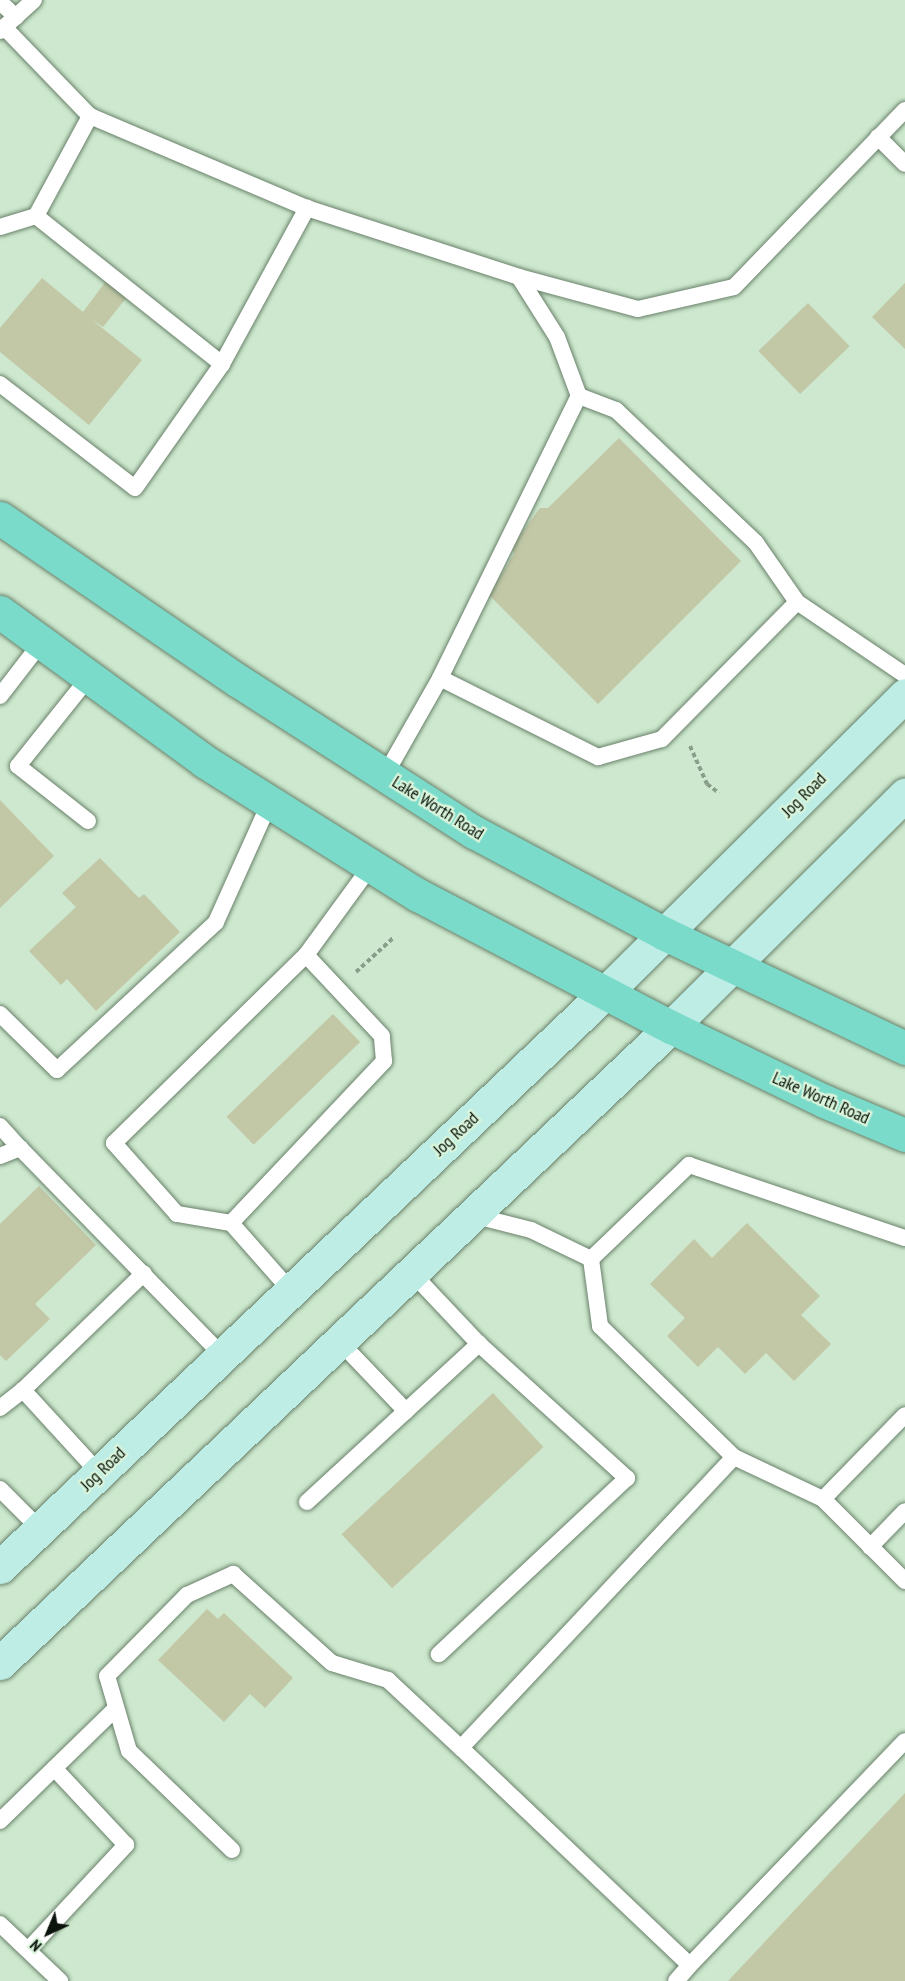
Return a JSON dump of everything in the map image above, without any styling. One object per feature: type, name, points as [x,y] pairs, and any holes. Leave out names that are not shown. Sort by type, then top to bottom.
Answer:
[{"type":"main road","name":"Lake Worth Road","points":[[0,518],[237,680],[474,832],[665,934],[905,1048]]},
{"type":"main road","name":"Lake Worth Road","points":[[0,612],[204,761],[371,866],[604,994],[824,1101],[905,1135]]},
{"type":"main road","name":"Jog Road","points":[[0,1567],[604,994],[905,695]]},
{"type":"main road","points":[[0,1663],[671,1027],[905,795]]},
{"type":"lane","points":[[7,25],[34,0]]},
{"type":"lane","points":[[0,2],[7,25],[90,116],[307,208],[519,277],[638,309],[734,287],[905,110]]},
{"type":"lane","points":[[0,227],[36,216],[90,116]]},
{"type":"lane","points":[[878,137],[905,164]]},
{"type":"lane","points":[[0,384],[135,488],[222,364],[307,208]]},
{"type":"lane","points":[[36,216],[222,364]]},
{"type":"lane","points":[[385,775],[440,678],[579,396],[557,337],[519,277]]},
{"type":"lane","points":[[579,396],[616,410],[756,543],[797,602],[905,675]]},
{"type":"lane","points":[[440,678],[598,757],[662,739],[797,602]]},
{"type":"lane","points":[[0,696],[41,642]]},
{"type":"lane","points":[[88,821],[18,766],[89,677]]},
{"type":"lane","points":[[0,1014],[57,1070],[216,922],[270,802]]},
{"type":"lane","points":[[291,1291],[231,1223],[177,1214],[114,1143],[306,955],[371,866]]},
{"type":"lane","points":[[231,1223],[384,1061],[382,1036],[306,955]]},
{"type":"lane","points":[[0,1126],[222,1356]]},
{"type":"lane","points":[[0,1156],[20,1148]]},
{"type":"lane","points":[[591,1259],[689,1165],[905,1238]]},
{"type":"lane","points":[[472,1215],[531,1230],[591,1259]]},
{"type":"lane","points":[[591,1259],[600,1326],[734,1457],[823,1498],[905,1581]]},
{"type":"lane","points":[[0,1408],[23,1390],[144,1273]]},
{"type":"lane","points":[[412,1273],[479,1344],[627,1478],[439,1654]]},
{"type":"lane","points":[[339,1341],[406,1411]]},
{"type":"lane","points":[[307,1502],[479,1344]]},
{"type":"lane","points":[[23,1390],[99,1473]]},
{"type":"lane","points":[[823,1498],[905,1415]]},
{"type":"lane","points":[[461,1748],[734,1457]]},
{"type":"lane","points":[[0,1490],[40,1529]]},
{"type":"lane","points":[[870,1547],[905,1511]]},
{"type":"lane","points":[[232,1850],[129,1751],[107,1676],[187,1595],[233,1574],[332,1663],[388,1680],[690,1965]]},
{"type":"lane","points":[[0,1821],[116,1708]]},
{"type":"lane","points":[[676,1981],[905,1741]]},
{"type":"lane","points":[[28,1950],[126,1845],[54,1768]]},
{"type":"lane","points":[[0,1924],[60,1981]]},
{"type":"path","points":[[689,746],[707,784],[719,793]]},
{"type":"path","points":[[349,978],[393,938]]},
{"type":"building","points":[[42,278],[83,312],[106,281],[127,297],[103,327],[91,319],[142,360],[89,425],[0,352],[0,328]]},
{"type":"building","points":[[905,283],[905,349],[872,317]]},
{"type":"building","points":[[808,303],[850,346],[800,394],[758,351]]},
{"type":"building","points":[[619,438],[741,561],[598,704],[489,595],[514,554],[511,547],[540,508],[548,508]]},
{"type":"building","points":[[0,800],[54,856],[0,908]]},
{"type":"building","points":[[100,858],[139,898],[144,894],[180,932],[96,1011],[67,979],[61,985],[29,951],[76,907],[62,893]]},
{"type":"building","points":[[333,1014],[360,1042],[254,1145],[227,1117]]},
{"type":"building","points":[[39,1186],[96,1245],[35,1304],[50,1319],[6,1361],[0,1355],[0,1224]]},
{"type":"building","points":[[747,1223],[820,1296],[801,1315],[831,1344],[794,1381],[766,1353],[745,1374],[718,1347],[698,1367],[667,1336],[685,1318],[650,1284],[694,1239],[712,1258]]},
{"type":"building","points":[[493,1393],[543,1447],[392,1588],[342,1534]]},
{"type":"building","points":[[207,1609],[218,1619],[224,1613],[293,1678],[265,1708],[250,1694],[224,1722],[158,1660]]},
{"type":"building","points":[[905,1793],[905,1981],[728,1981],[789,1916]]}]
